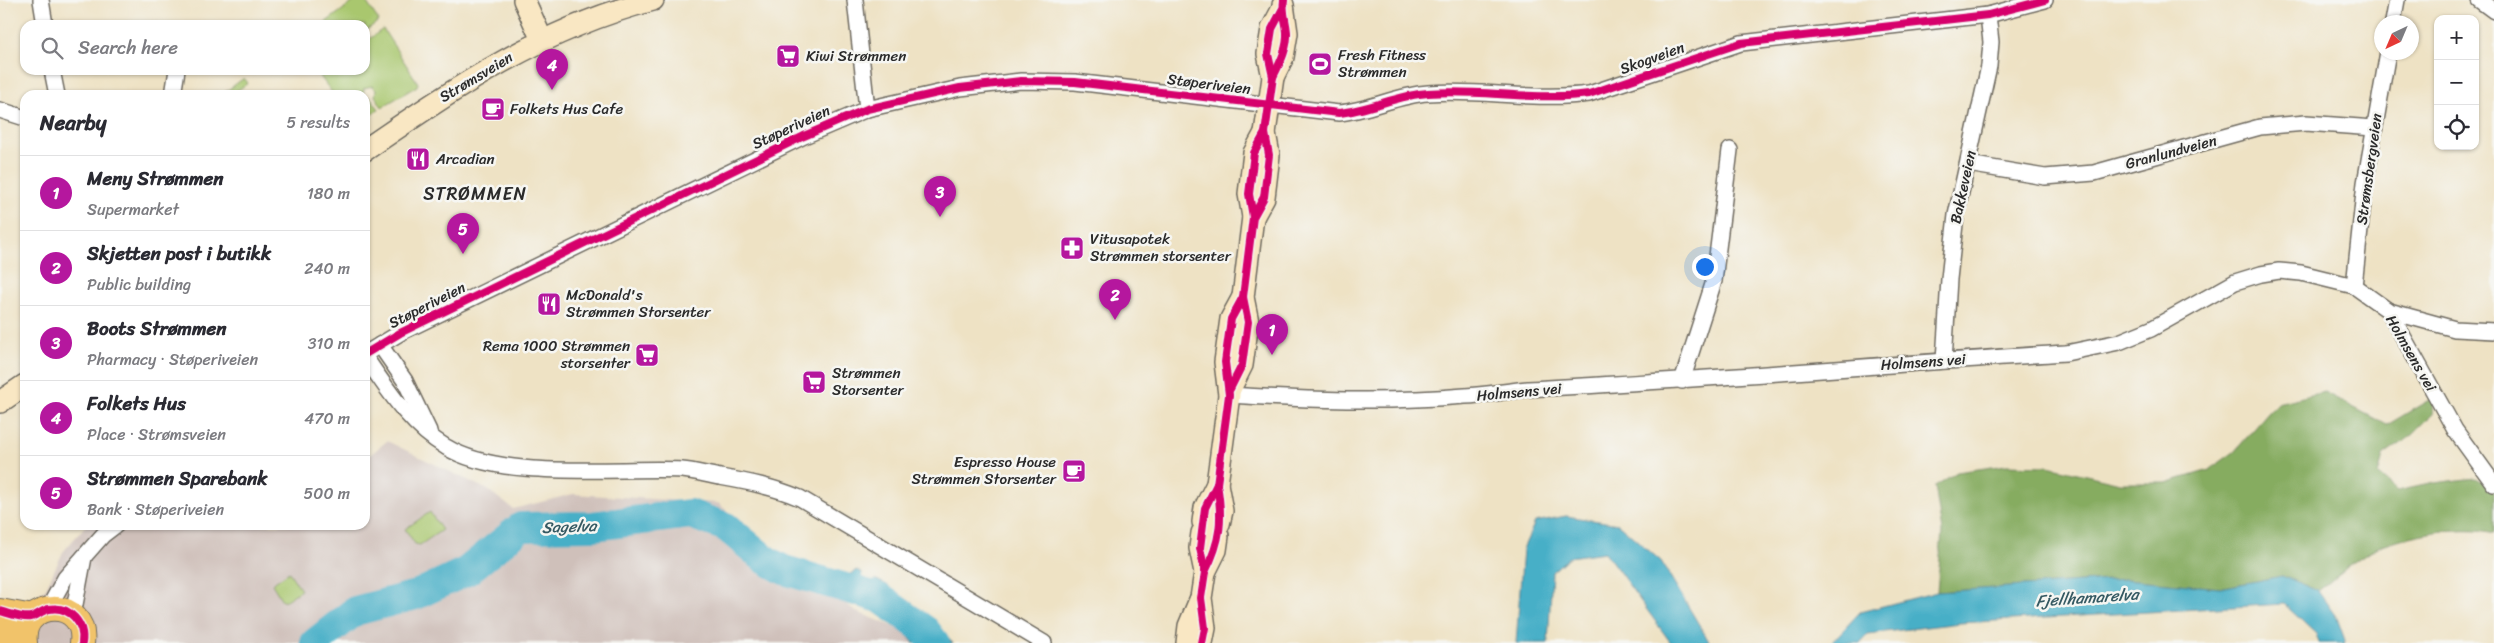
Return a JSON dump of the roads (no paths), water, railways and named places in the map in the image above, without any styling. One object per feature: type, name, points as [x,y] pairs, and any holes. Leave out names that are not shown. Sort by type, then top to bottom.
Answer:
[{"type":"main road","points":[[524,0],[542,40]]},
{"type":"main road","name":"Strømsveien","points":[[370,147],[477,74],[542,40],[601,16],[653,0]]},
{"type":"main road","points":[[1202,643],[1205,628],[1201,598],[1204,572],[1216,550],[1205,508],[1217,484],[1229,392],[1242,365],[1248,322],[1243,297],[1253,217],[1249,194],[1254,153],[1265,133],[1269,106],[1273,77],[1268,54],[1272,29],[1283,5]]},
{"type":"main road","points":[[0,402],[20,388]]},
{"type":"main road","points":[[1186,643],[1189,626],[1201,598]]},
{"type":"main road","points":[[0,611],[40,613],[59,609],[73,615],[82,628],[82,643]]},
{"type":"main road","points":[[0,631],[23,643],[25,630],[40,613]]},
{"type":"street","points":[[40,0],[44,20]]},
{"type":"street","points":[[855,0],[867,109]]},
{"type":"street","name":"Skogveien","points":[[1269,106],[1339,113],[1367,108],[1398,97],[1427,93],[1497,93],[1541,98],[1589,94],[1741,43],[1988,15],[2027,2],[2045,0]]},
{"type":"street","points":[[2394,15],[2397,0]]},
{"type":"street","points":[[2479,0],[2494,11]]},
{"type":"street","name":"Bakkeveien","points":[[1944,361],[1949,279],[1956,215],[1989,66],[1991,42],[1988,15]]},
{"type":"street","name":"Strømsbergveien","points":[[2354,286],[2365,184],[2387,60]]},
{"type":"street","points":[[53,75],[56,90]]},
{"type":"street","points":[[174,90],[176,75]]},
{"type":"street","name":"Støperiveien","points":[[370,350],[721,175],[867,109],[960,88],[1047,80],[1269,106]]},
{"type":"street","points":[[0,110],[20,116]]},
{"type":"street","name":"Granlundveien","points":[[1968,164],[2045,177],[2094,173],[2260,127],[2306,123],[2374,128]]},
{"type":"street","points":[[1682,381],[1714,281],[1730,150]]},
{"type":"street","name":"Holmsens vei","points":[[1229,392],[1317,401],[1431,398],[1506,391],[1682,381],[2066,353],[2119,342],[2151,329],[2235,282],[2279,271],[2301,273],[2354,286],[2389,311],[2455,430],[2494,484]]},
{"type":"street","points":[[2389,311],[2455,329],[2494,331]]},
{"type":"street","points":[[370,353],[406,381],[431,435],[456,453],[515,466],[562,470],[684,470],[774,487],[800,498],[1044,643]]},
{"type":"street","points":[[40,613],[65,578],[110,530]]},
{"type":"street","points":[[73,615],[84,557]]},
{"type":"water","points":[[1566,516],[1618,524],[1661,561],[1710,643],[1671,643],[1605,552],[1569,557],[1552,572],[1548,643],[1516,643],[1523,549],[1535,522]]},
{"type":"water","points":[[856,570],[887,585],[953,643],[914,643],[903,630],[838,586]]},
{"type":"water","name":"Fjellhamarelva","points":[[2282,576],[2318,591],[2337,618],[2346,643],[2319,643],[2316,634],[2284,604],[1960,623],[1868,634],[1860,643],[1831,643],[1860,612],[1937,592],[2125,579],[2220,588]]},
{"type":"waterway","name":"Sagelva","points":[[315,643],[355,611],[416,595],[467,571],[521,527],[593,526],[690,514],[726,527],[766,560],[784,570],[880,598],[926,631],[935,643]]},
{"type":"place","name":"Kiwi Strømmen","points":[[788,56]]},
{"type":"place","name":"Fresh Fitness Strømmen","points":[[1320,64]]},
{"type":"place","name":"Folkets Hus","points":[[552,90]]},
{"type":"place","name":"Folkets Hus Cafe","points":[[493,109]]},
{"type":"place","name":"Arcadian","points":[[418,159]]},
{"type":"place","name":"Boots Strømmen","points":[[940,217]]},
{"type":"place","name":"Vitusapotek Strømmen storsenter","points":[[1072,248]]},
{"type":"place","name":"Strømmen Sparebank","points":[[463,254]]},
{"type":"place","name":"McDonald's Strømmen Storsenter","points":[[549,304]]},
{"type":"place","name":"Skjetten post i butikk","points":[[1115,320]]},
{"type":"place","name":"Rema 1000 Strømmen storsenter","points":[[647,355]]},
{"type":"place","name":"Meny Strømmen","points":[[1272,355]]},
{"type":"place","name":"Strømmen Storsenter","points":[[814,382]]},
{"type":"place","name":"Espresso House Strømmen Storsenter","points":[[1074,471]]},
{"type":"district","name":"STRØMMEN","points":[[475,194]]}]
